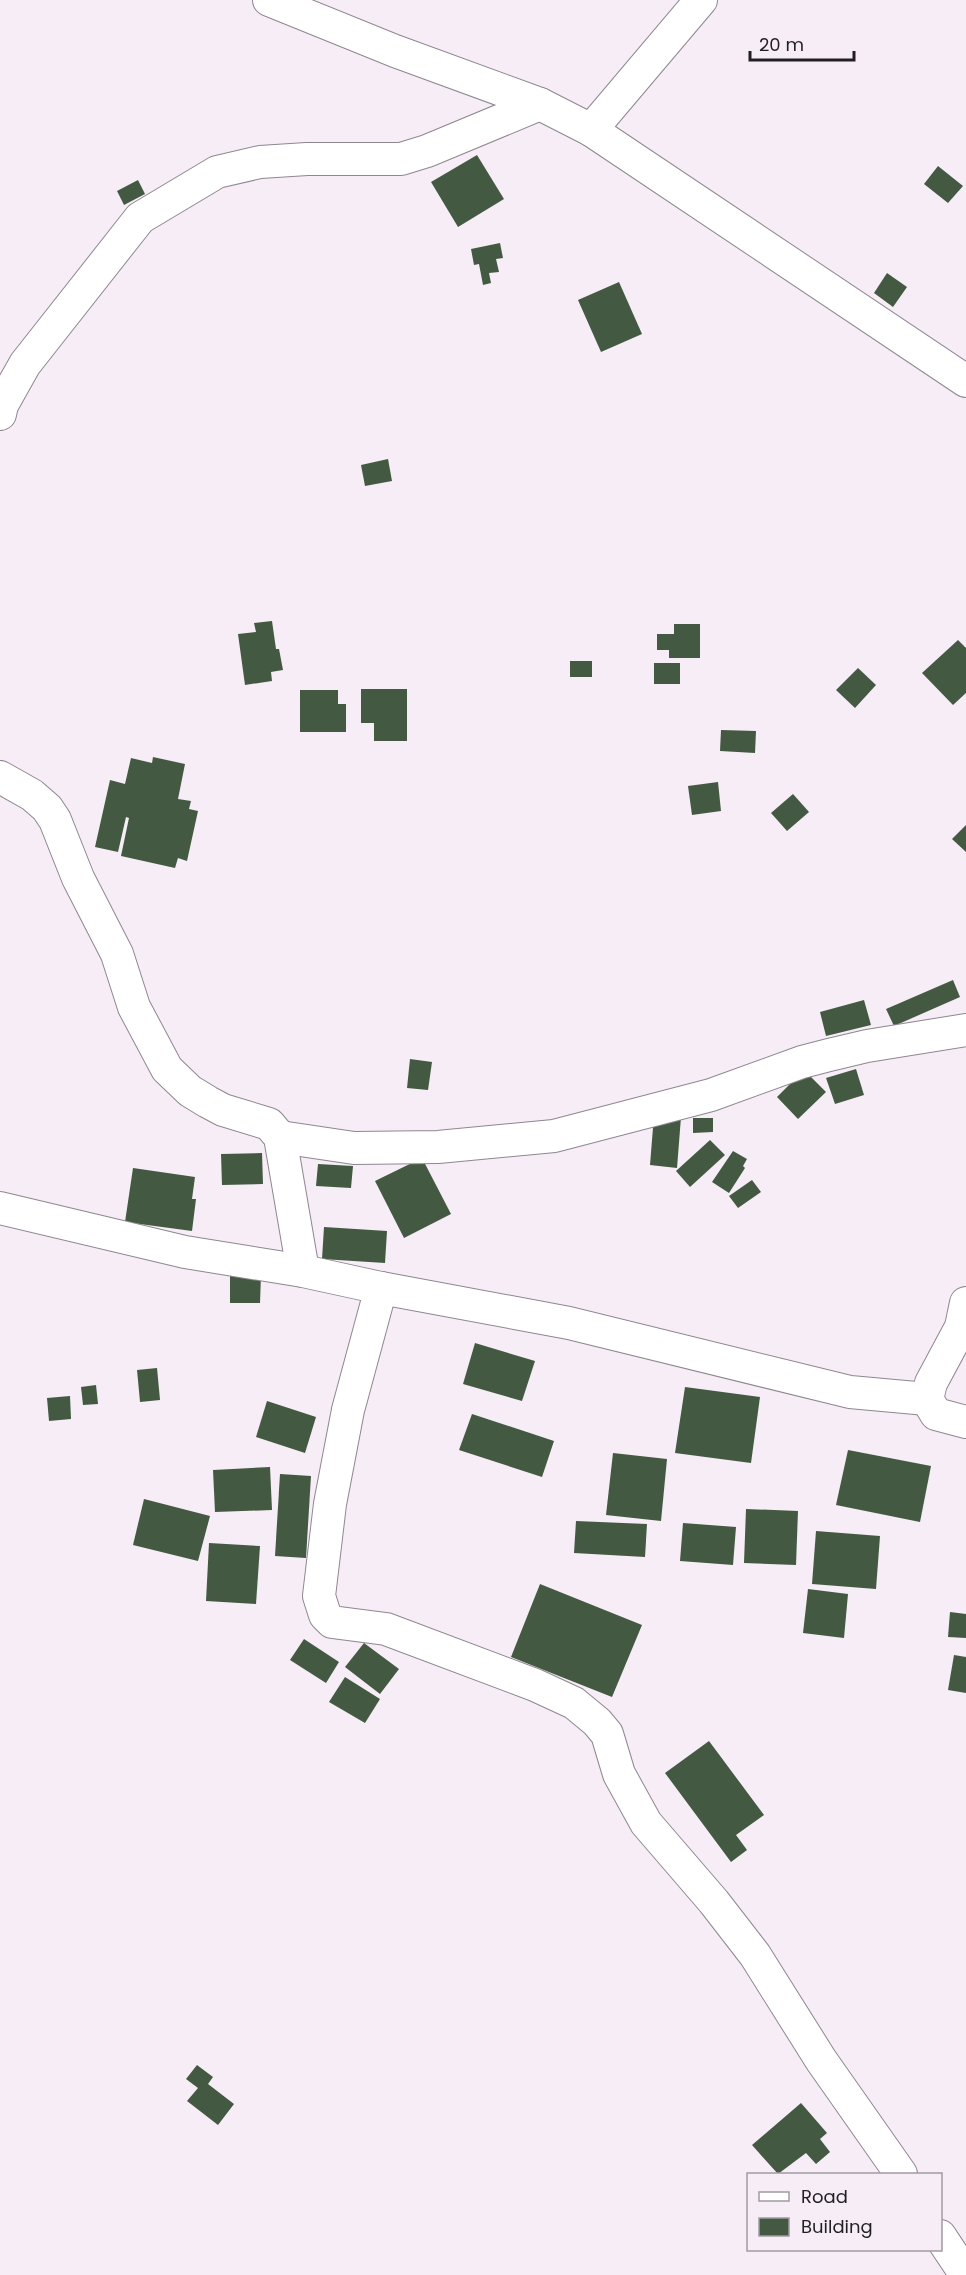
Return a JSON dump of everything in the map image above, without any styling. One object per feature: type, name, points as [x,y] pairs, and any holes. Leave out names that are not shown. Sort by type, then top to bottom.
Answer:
[{"type":"street","points":[[269,0],[395,51],[540,104],[591,130],[966,381]]},
{"type":"street","points":[[591,130],[701,0]]},
{"type":"street","points":[[0,414],[2,405],[25,364],[140,218],[217,171],[260,162],[307,159],[402,159],[427,151],[540,104]]},
{"type":"street","points":[[0,777],[32,795],[55,820],[78,878],[117,954],[134,1007],[167,1069],[190,1090],[208,1102],[224,1110],[269,1124],[280,1137],[303,1271]]},
{"type":"street","points":[[280,1137],[354,1148],[438,1147],[554,1136],[711,1095],[802,1062],[829,1055],[867,1046],[966,1030]]},
{"type":"street","points":[[0,1208],[185,1252],[303,1271],[569,1323],[850,1392],[927,1399]]},
{"type":"street","points":[[381,1288],[348,1410],[330,1504],[319,1596],[325,1615],[332,1622],[386,1629],[535,1685],[574,1703],[597,1722],[607,1734],[619,1774],[646,1823],[714,1902],[755,1955],[821,2060],[900,2173]]},
{"type":"street","points":[[966,1304],[961,1327],[931,1383],[927,1399],[936,1414],[966,1422]]},
{"type":"street","points":[[942,2239],[966,2275]]},
{"type":"building","points":[[477,155],[504,199],[458,227],[431,182]]},
{"type":"building","points":[[938,166],[963,186],[948,203],[924,184]]},
{"type":"building","points":[[138,180],[145,194],[124,205],[117,191]]},
{"type":"building","points":[[500,243],[503,258],[496,259],[499,272],[489,273],[491,283],[483,285],[479,264],[474,265],[471,249]]},
{"type":"building","points":[[887,273],[907,287],[893,307],[874,293]]},
{"type":"building","points":[[619,282],[642,334],[601,352],[578,300]]},
{"type":"building","points":[[388,459],[392,481],[365,486],[361,465]]},
{"type":"building","points":[[272,621],[276,649],[279,649],[283,670],[271,672],[272,681],[245,685],[238,634],[256,632],[254,623]]},
{"type":"building","points":[[674,624],[700,624],[700,658],[669,658],[669,650],[657,650],[657,634],[674,634]]},
{"type":"building","points":[[958,640],[966,648],[966,693],[953,705],[922,673]]},
{"type":"building","points":[[570,661],[592,661],[592,677],[570,677]]},
{"type":"building","points":[[654,663],[680,663],[680,684],[654,684]]},
{"type":"building","points":[[858,668],[876,685],[855,708],[836,690]]},
{"type":"building","points":[[361,689],[407,689],[407,741],[374,741],[374,723],[361,723]]},
{"type":"building","points":[[300,690],[338,690],[338,704],[346,704],[346,732],[300,732]]},
{"type":"building","points":[[721,730],[756,731],[755,753],[720,751]]},
{"type":"building","points":[[153,757],[185,764],[178,799],[191,801],[189,809],[198,811],[187,861],[178,858],[175,868],[121,856],[129,818],[126,817],[118,852],[95,847],[110,780],[125,784],[131,758],[152,763]]},
{"type":"building","points":[[718,782],[721,811],[692,815],[688,786]]},
{"type":"building","points":[[793,794],[809,812],[787,831],[771,813]]},
{"type":"building","points":[[966,825],[966,852],[952,839]]},
{"type":"building","points":[[953,980],[960,997],[894,1026],[886,1009]]},
{"type":"building","points":[[864,1000],[871,1025],[826,1036],[820,1012]]},
{"type":"building","points":[[410,1059],[432,1062],[428,1090],[407,1088]]},
{"type":"building","points":[[856,1069],[864,1095],[835,1104],[826,1078]]},
{"type":"building","points":[[804,1070],[826,1092],[798,1119],[777,1097]]},
{"type":"building","points":[[654,1115],[681,1117],[677,1168],[650,1165]]},
{"type":"building","points":[[693,1118],[713,1118],[713,1132],[693,1133]]},
{"type":"building","points":[[710,1140],[725,1155],[690,1187],[676,1171]]},
{"type":"building","points":[[733,1151],[747,1159],[743,1166],[745,1168],[729,1193],[712,1182]]},
{"type":"building","points":[[262,1153],[263,1184],[222,1185],[221,1154]]},
{"type":"building","points":[[422,1158],[451,1214],[404,1238],[375,1181]]},
{"type":"building","points":[[318,1164],[353,1166],[351,1188],[316,1186]]},
{"type":"building","points":[[133,1168],[195,1177],[192,1199],[196,1199],[192,1231],[125,1222]]},
{"type":"building","points":[[752,1180],[761,1192],[738,1208],[729,1196]]},
{"type":"building","points":[[324,1227],[387,1231],[385,1263],[322,1259]]},
{"type":"building","points":[[230,1274],[261,1275],[260,1303],[230,1303]]},
{"type":"building","points":[[475,1343],[535,1361],[522,1401],[463,1384]]},
{"type":"building","points":[[157,1368],[160,1400],[140,1402],[137,1370]]},
{"type":"building","points":[[96,1385],[98,1404],[83,1405],[81,1387]]},
{"type":"building","points":[[685,1387],[760,1397],[751,1463],[675,1453]]},
{"type":"building","points":[[70,1396],[71,1419],[49,1421],[47,1398]]},
{"type":"building","points":[[267,1401],[316,1417],[305,1453],[256,1437]]},
{"type":"building","points":[[472,1414],[554,1441],[542,1477],[459,1450]]},
{"type":"building","points":[[848,1450],[931,1466],[920,1522],[836,1505]]},
{"type":"building","points":[[613,1453],[667,1459],[661,1521],[606,1515]]},
{"type":"building","points":[[270,1467],[272,1510],[215,1512],[213,1470]]},
{"type":"building","points":[[280,1474],[311,1476],[306,1558],[275,1556]]},
{"type":"building","points":[[144,1499],[210,1516],[198,1561],[133,1545]]},
{"type":"building","points":[[746,1509],[798,1511],[796,1565],[744,1563]]},
{"type":"building","points":[[576,1521],[647,1524],[645,1557],[574,1553]]},
{"type":"building","points":[[683,1523],[736,1527],[733,1565],[680,1561]]},
{"type":"building","points":[[816,1531],[880,1536],[876,1589],[812,1584]]},
{"type":"building","points":[[209,1543],[260,1546],[256,1604],[206,1601]]},
{"type":"building","points":[[540,1584],[642,1625],[612,1697],[511,1657]]},
{"type":"building","points":[[808,1589],[848,1594],[844,1638],[803,1633]]},
{"type":"building","points":[[950,1612],[966,1614],[966,1638],[948,1637]]},
{"type":"building","points":[[304,1639],[339,1662],[326,1683],[290,1660]]},
{"type":"building","points":[[364,1643],[399,1669],[380,1694],[345,1667]]},
{"type":"building","points":[[954,1655],[966,1657],[966,1693],[948,1690]]},
{"type":"building","points":[[345,1677],[380,1699],[365,1723],[329,1702]]},
{"type":"building","points":[[709,1741],[764,1815],[736,1835],[747,1850],[731,1862],[665,1773]]},
{"type":"building","points":[[197,2065],[213,2077],[208,2084],[234,2104],[218,2125],[187,2101],[198,2088],[186,2079]]},
{"type":"building","points":[[801,2103],[827,2133],[820,2139],[830,2152],[816,2164],[806,2153],[777,2173],[752,2145]]}]
